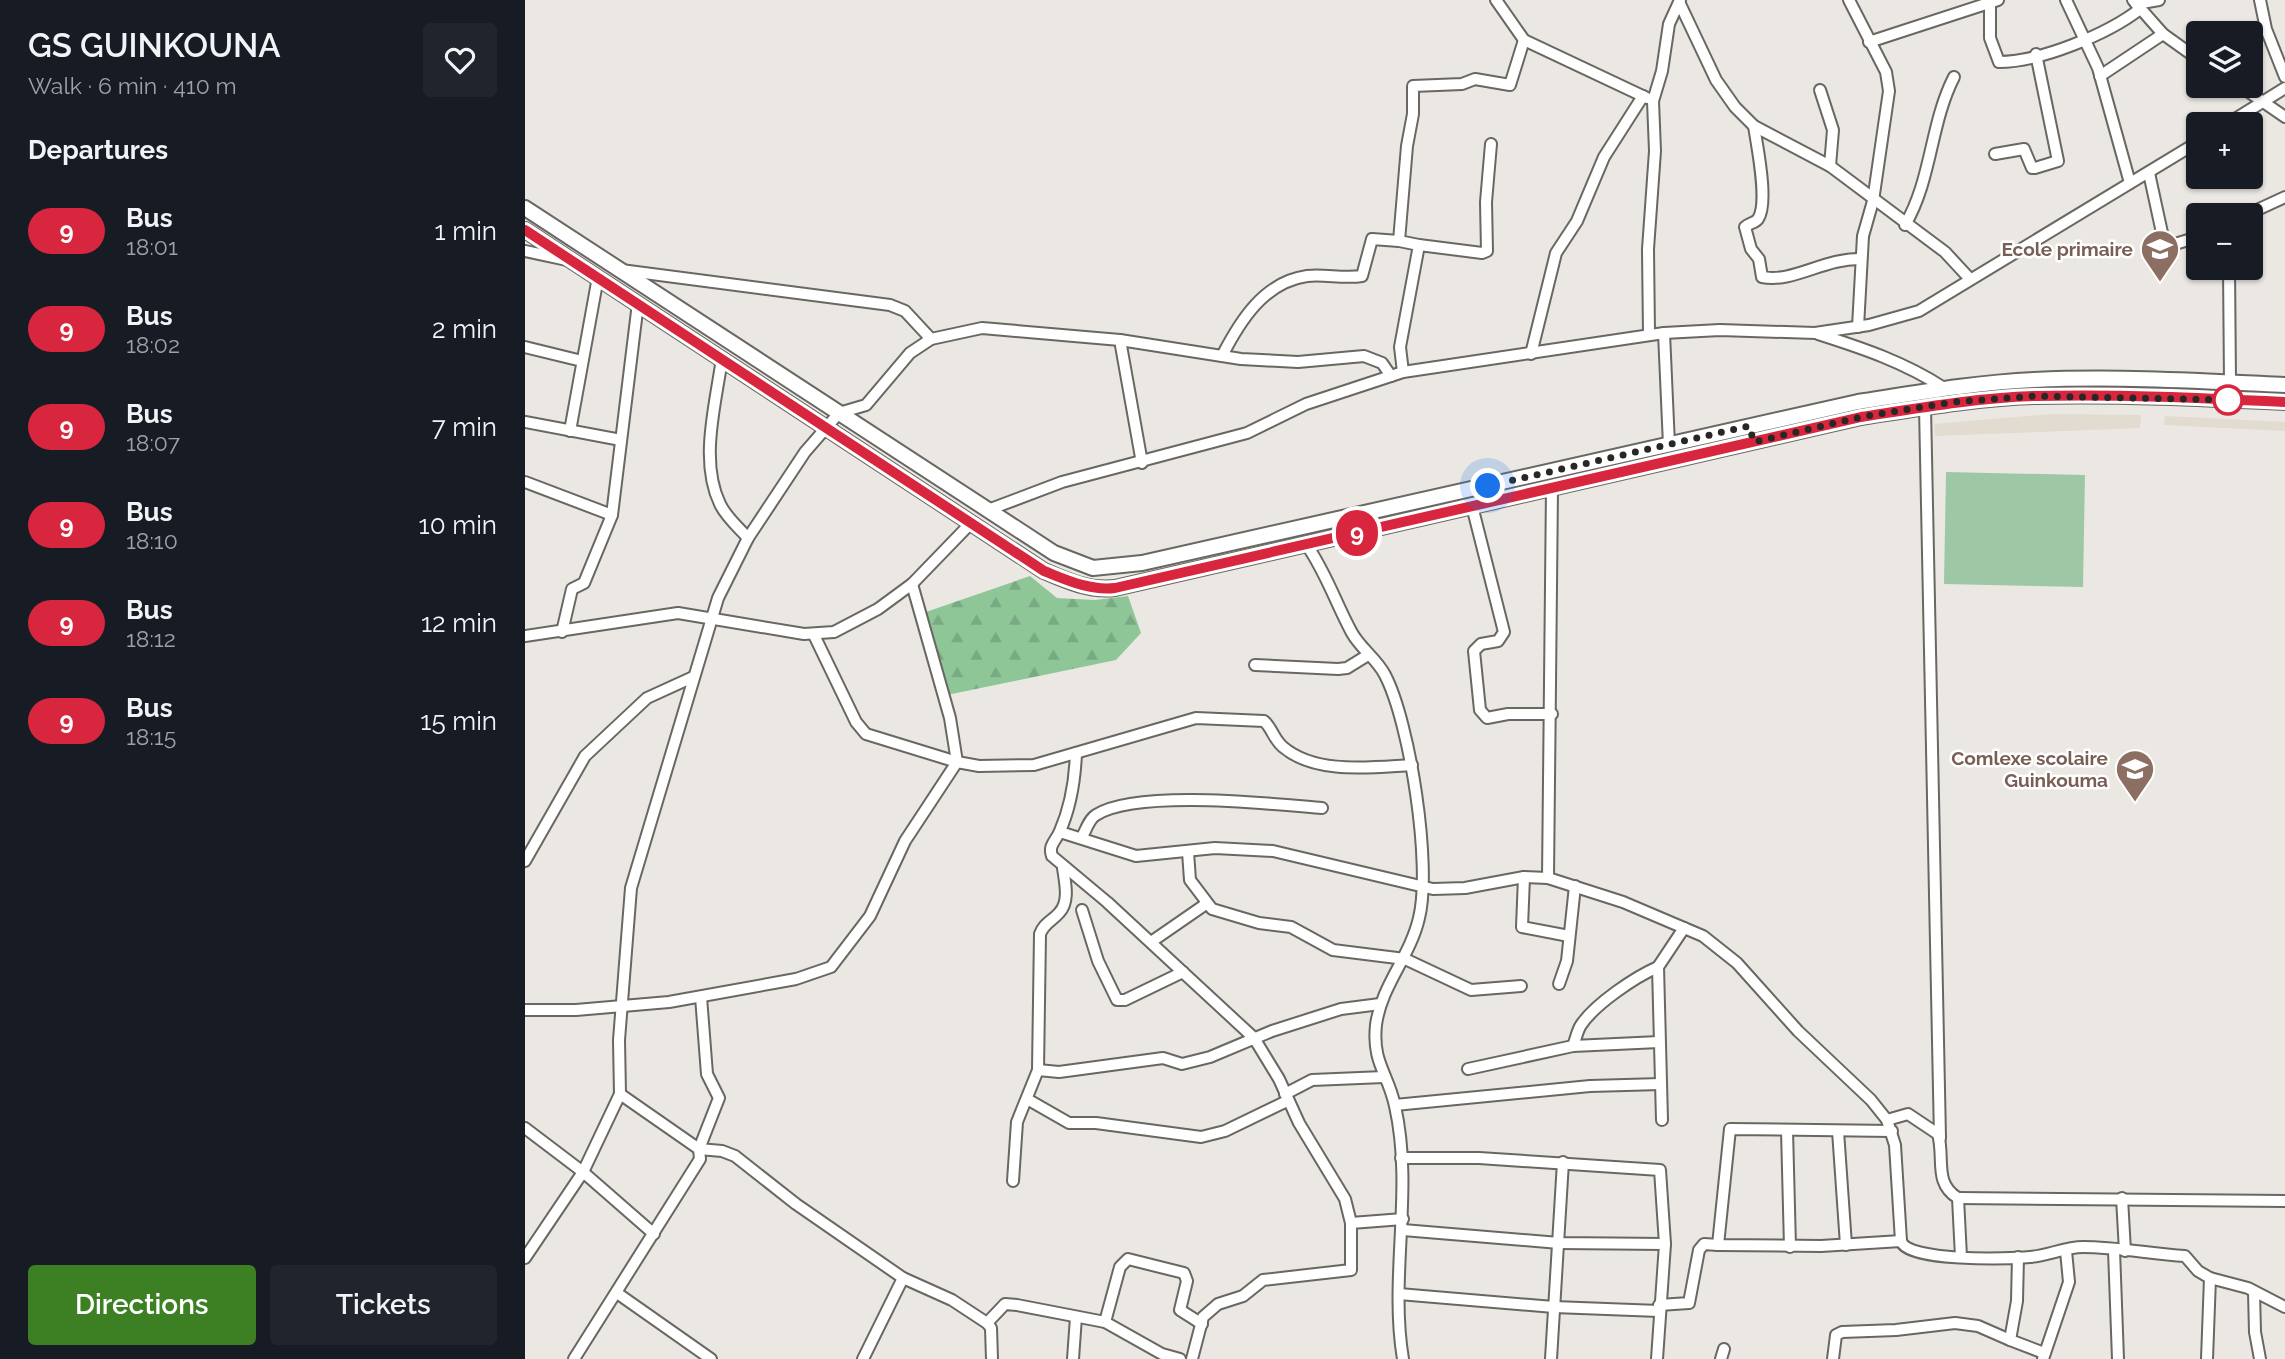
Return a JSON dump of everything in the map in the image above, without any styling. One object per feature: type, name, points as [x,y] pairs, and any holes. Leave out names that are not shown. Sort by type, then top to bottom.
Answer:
[{"type":"street","points":[[1496,0],[1524,40],[1648,98]]},
{"type":"street","points":[[1849,0],[1886,72],[1889,91],[1873,201],[1865,224],[1858,327]]},
{"type":"street","points":[[2066,0],[2087,40],[2101,76],[2130,183]]},
{"type":"street","points":[[1869,41],[1993,1],[1990,38],[1997,61],[2004,62],[2087,40],[2122,23],[2136,4],[2159,0]]},
{"type":"street","points":[[2260,0],[2266,29],[2285,77]]},
{"type":"street","points":[[1531,354],[1556,253],[1577,221],[1605,158],[1648,98],[1669,24],[1680,2]]},
{"type":"street","points":[[1680,2],[1716,80],[1735,107],[1754,126],[1830,166],[1905,225],[1945,252],[1970,279]]},
{"type":"street","points":[[2136,4],[2163,34],[2186,50]]},
{"type":"street","points":[[2101,76],[2143,45],[2163,34]]},
{"type":"street","points":[[1399,241],[1407,146],[1413,114],[1413,86],[1462,84],[1475,79],[1510,85],[1524,40]]},
{"type":"street","points":[[1995,155],[2024,149],[2032,168],[2035,169],[2058,161],[2036,54]]},
{"type":"street","points":[[1905,225],[1927,175],[1946,93],[1954,77]]},
{"type":"street","points":[[2247,112],[2285,88]]},
{"type":"street","points":[[1820,90],[1833,130],[1830,166]]},
{"type":"street","points":[[1648,98],[1655,151],[1648,249],[1649,334]]},
{"type":"street","points":[[2258,98],[2285,117]]},
{"type":"street","points":[[1754,126],[1762,192],[1757,222],[1748,223],[1745,231],[1751,249],[1759,260],[1762,277],[1783,278],[1834,260],[1861,259]]},
{"type":"street","points":[[1222,356],[1251,307],[1263,296],[1300,278],[1362,276],[1371,239],[1486,253],[1491,144]]},
{"type":"street","points":[[988,510],[1052,485],[1247,433],[1306,404],[1403,372],[1649,334],[1720,330],[1815,333],[1858,327],[1919,311],[2186,150]]},
{"type":"street","points":[[2149,173],[2164,242],[2175,244],[2186,241]]},
{"type":"street","points":[[2263,207],[2285,197]]},
{"type":"street","points":[[525,208],[1054,553],[1080,564],[1107,568],[1859,402],[1944,388],[2034,380],[2156,379],[2285,384]]},
{"type":"street","points":[[525,230],[1044,571],[1072,583],[1101,589],[1115,588],[1861,417],[1925,407],[2035,396],[2155,396],[2285,402]]},
{"type":"street","points":[[1403,372],[1400,346],[1419,245]]},
{"type":"street","points":[[525,251],[573,261]]},
{"type":"street","points":[[618,270],[890,305],[905,310],[916,326],[931,339]]},
{"type":"street","points":[[570,431],[597,277]]},
{"type":"street","points":[[2229,280],[2230,383]]},
{"type":"street","points":[[562,632],[572,589],[584,583],[612,515],[638,303]]},
{"type":"street","points":[[525,1258],[583,1172],[619,1094],[619,1040],[631,888],[649,822],[664,786],[711,617],[748,538],[805,452],[839,413],[866,405],[910,353],[931,339],[982,328],[1120,340],[1222,356],[1298,362],[1364,356],[1382,363],[1391,376]]},
{"type":"street","points":[[1664,333],[1669,445]]},
{"type":"street","points":[[1815,333],[1880,354],[1918,371],[1944,388]]},
{"type":"street","points":[[1120,340],[1142,463]]},
{"type":"street","points":[[525,346],[582,361]]},
{"type":"street","points":[[722,358],[711,446],[714,489],[722,507],[748,538]]},
{"type":"street","points":[[1925,407],[1941,1180],[1945,1188],[1958,1198],[2285,1201]]},
{"type":"street","points":[[525,422],[621,440]]},
{"type":"street","points":[[1749,426],[1754,442]]},
{"type":"street","points":[[525,482],[612,515]]},
{"type":"street","points":[[1548,878],[1552,715],[1552,488]]},
{"type":"street","points":[[1472,506],[1504,632],[1498,641],[1481,644],[1473,651],[1480,710],[1487,718],[1508,714],[1552,715]]},
{"type":"street","points":[[525,636],[678,613],[814,635],[847,627],[912,584],[971,523]]},
{"type":"street","points":[[1306,544],[1322,569],[1353,634],[1387,679],[1412,765],[1422,887],[1419,920],[1405,959],[1380,1004],[1375,1050],[1395,1105],[1401,1158],[1403,1224],[1397,1323],[1403,1359]]},
{"type":"street","points":[[525,1010],[623,1005],[701,997],[796,979],[836,964],[870,916],[905,841],[957,762],[950,718],[912,584]]},
{"type":"street","points":[[814,635],[856,722],[866,734],[957,762],[979,766],[1034,765],[1196,718],[1212,716],[1264,721],[1283,748],[1312,761],[1369,767],[1412,765]]},
{"type":"street","points":[[1255,665],[1338,669],[1347,668],[1368,655]]},
{"type":"street","points":[[525,861],[585,757],[647,698],[693,677]]},
{"type":"street","points":[[1076,753],[1075,783],[1060,832],[1050,852],[1063,868],[1151,942],[1254,1038],[1339,1186],[1351,1223],[1350,1270],[1263,1280],[1243,1296],[1218,1304],[1206,1313],[1192,1359]]},
{"type":"street","points":[[1082,837],[1091,818],[1099,813],[1142,803],[1211,801],[1322,807]]},
{"type":"street","points":[[1060,832],[1136,856],[1215,848],[1273,851],[1422,887],[1465,888],[1524,877],[1548,878],[1684,928],[1703,936],[1737,963],[1798,1031],[1871,1100],[1887,1120],[1892,1131],[1902,1245],[1914,1252],[1961,1257],[2018,1257],[2083,1247],[2185,1256],[2198,1271],[2210,1278],[2254,1292],[2285,1307]]},
{"type":"street","points":[[1188,852],[1190,880],[1212,909],[1259,923],[1291,927],[1333,950],[1405,959],[1471,990],[1521,986]]},
{"type":"street","points":[[1013,1181],[1017,1122],[1038,1070],[1038,947],[1042,926],[1061,911],[1066,901],[1063,868]]},
{"type":"street","points":[[1524,877],[1522,927],[1569,936]]},
{"type":"street","points":[[1559,985],[1567,961],[1575,886]]},
{"type":"street","points":[[1151,942],[1206,904]]},
{"type":"street","points":[[1081,910],[1098,961],[1117,1000],[1125,1000],[1183,972]]},
{"type":"street","points":[[1573,1046],[1581,1024],[1637,976],[1658,967],[1684,928]]},
{"type":"street","points":[[1658,967],[1662,1120]]},
{"type":"street","points":[[574,1359],[700,1159],[699,1149],[719,1098],[706,1074],[701,997]]},
{"type":"street","points":[[1038,1070],[1059,1072],[1163,1058],[1182,1064],[1210,1057],[1254,1038],[1341,1009],[1380,1004]]},
{"type":"street","points":[[1468,1069],[1573,1046],[1659,1042]]},
{"type":"street","points":[[1027,1099],[1069,1123],[1096,1123],[1201,1137],[1225,1131],[1312,1080],[1384,1077]]},
{"type":"street","points":[[1395,1105],[1590,1086],[1661,1084]]},
{"type":"street","points":[[619,1094],[699,1149],[722,1151],[736,1156],[796,1204],[903,1278],[952,1300],[987,1323],[991,1328],[992,1359]]},
{"type":"street","points":[[1887,1120],[1903,1113],[1913,1115],[1934,1129],[1940,1138]]},
{"type":"street","points":[[525,1128],[583,1172],[655,1234]]},
{"type":"street","points":[[1718,1245],[1730,1129],[1892,1131]]},
{"type":"street","points":[[1787,1130],[1790,1247]]},
{"type":"street","points":[[1839,1131],[1846,1245]]},
{"type":"street","points":[[1401,1158],[1563,1163],[1660,1170],[1665,1244],[1657,1359]]},
{"type":"street","points":[[1551,1359],[1563,1163]]},
{"type":"street","points":[[1958,1198],[1961,1257]]},
{"type":"street","points":[[2119,1359],[2122,1198]]},
{"type":"street","points":[[1351,1223],[1403,1224],[1559,1243],[1665,1244]]},
{"type":"street","points":[[525,1235],[535,1242]]},
{"type":"street","points":[[1399,1294],[1554,1307],[1659,1308],[1689,1303],[1699,1250],[1704,1244],[1790,1247],[1901,1241]]},
{"type":"street","points":[[1833,1359],[1836,1335],[1842,1332],[1896,1330],[1955,1322],[1978,1326],[2043,1356],[2069,1282],[2066,1251]]},
{"type":"street","points":[[2010,1340],[2017,1301],[2018,1257]]},
{"type":"street","points":[[1105,1322],[1120,1267],[1128,1259],[1184,1273],[1188,1281],[1180,1310],[1202,1324]]},
{"type":"street","points":[[863,1359],[903,1278]]},
{"type":"street","points":[[2207,1359],[2210,1278]]},
{"type":"street","points":[[2254,1292],[2255,1332],[2260,1359]]},
{"type":"street","points":[[617,1293],[711,1359]]},
{"type":"street","points":[[987,1323],[1007,1303],[1105,1322],[1153,1349],[1180,1359]]},
{"type":"street","points":[[1073,1359],[1076,1317]]},
{"type":"shaded area","points":[[2052,414],[2141,415],[2140,428],[1935,436],[1934,424]]},
{"type":"shaded area","points":[[2165,416],[2285,422],[2285,431],[2164,425]]},
{"type":"green space","points":[[1946,472],[2085,475],[2083,587],[1944,584]]},
{"type":"green space","points":[[1030,576],[1057,598],[1095,600],[1128,596],[1141,633],[1116,660],[947,695],[923,613]]},
{"type":"bus line","name":"9","points":[[525,230],[1044,571],[1072,583],[1101,589],[1115,588],[1861,417],[1954,402],[2035,396],[2155,396],[2285,402]]},
{"type":"place","name":"Ecole primaire","points":[[2160,283]]},
{"type":"place","name":"Comlexe scolaire Guinkouma","points":[[2135,803]]},
{"type":"route","points":[[1488,486],[1749,426],[1754,442],[1861,417],[1954,402],[2035,396],[2155,396],[2228,400]]}]
